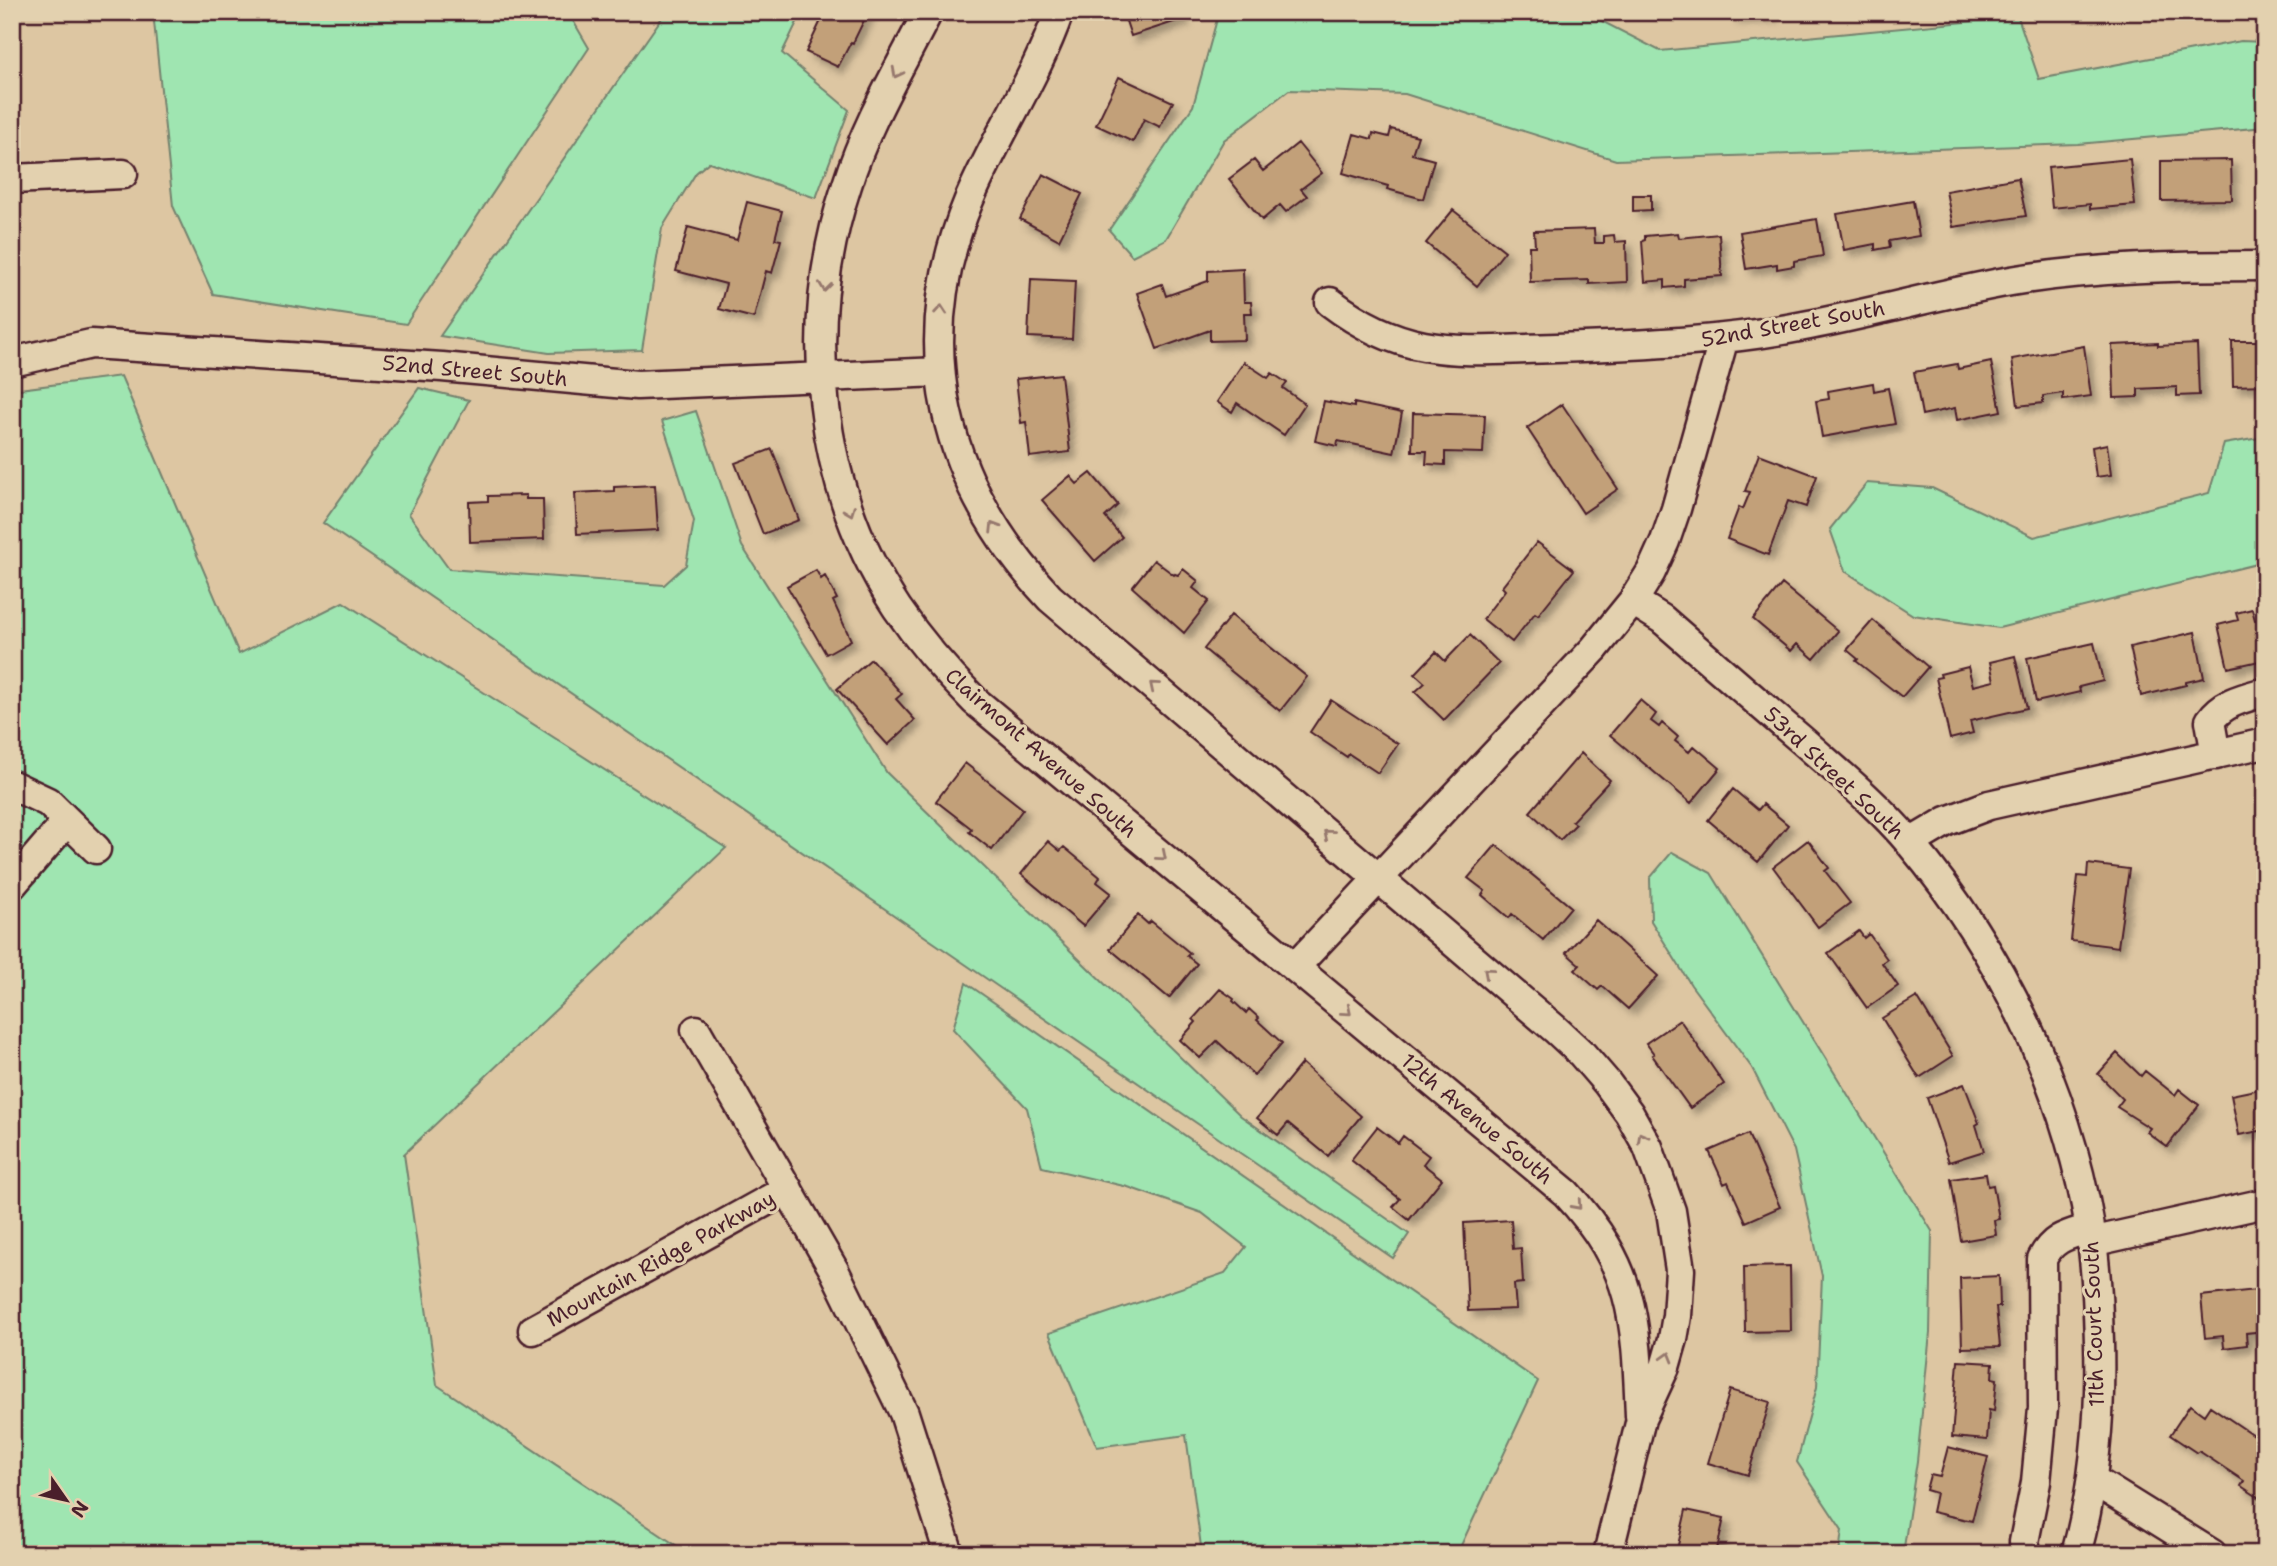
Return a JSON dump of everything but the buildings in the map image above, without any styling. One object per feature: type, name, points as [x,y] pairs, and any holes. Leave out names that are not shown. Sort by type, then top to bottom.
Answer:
[{"type":"street","name":"Clairmont Avenue South","points":[[928,12],[875,116],[846,185],[835,226],[823,301],[822,377],[826,417],[849,508],[875,569],[896,605],[919,639],[975,701],[1295,967]]},
{"type":"street","points":[[1059,12],[1033,75],[983,170],[957,233],[942,300],[940,372],[952,432],[967,479],[1003,542],[1049,598],[1380,878]]},
{"type":"street","points":[[12,179],[123,174]]},
{"type":"street","name":"52nd Street South","points":[[1330,302],[1350,317],[1396,340],[1445,351],[1636,345],[1724,338],[1810,325],[1954,292],[2067,273],[2177,266],[2265,266]]},
{"type":"street","points":[[1295,967],[1594,649],[1633,601],[1651,572],[1676,509],[1724,338]]},
{"type":"street","name":"52nd Street South","points":[[12,362],[91,344],[442,367],[636,385],[884,372],[940,372]]},
{"type":"street","name":"53rd Street South","points":[[1633,601],[1662,619],[1857,789],[1910,843],[1947,821],[1989,805],[2265,743]]},
{"type":"street","points":[[2216,755],[2210,721],[2217,711],[2235,701],[2265,692]]},
{"type":"street","points":[[12,785],[48,802],[96,849]]},
{"type":"street","points":[[12,885],[67,821]]},
{"type":"street","name":"11th Court South","points":[[1910,843],[1939,881],[1991,960],[2034,1044],[2067,1135],[2091,1235],[2098,1303],[2098,1422],[2093,1480],[2076,1554]]},
{"type":"street","name":"12th Avenue South","points":[[1380,878],[1582,1054],[1629,1113],[1648,1147],[1671,1211],[1679,1260],[1679,1293],[1673,1339],[1665,1367],[1640,1419],[1608,1554]]},
{"type":"street","name":"12th Avenue South","points":[[1295,967],[1566,1193],[1586,1215],[1603,1239],[1627,1291],[1637,1345],[1640,1419]]},
{"type":"street","name":"Mountain Ridge Parkway","points":[[696,1030],[835,1270],[904,1413],[949,1554]]},
{"type":"street","name":"Mountain Ridge Parkway","points":[[533,1330],[788,1189]]},
{"type":"street","points":[[2027,1554],[2024,1542],[2036,1482],[2043,1408],[2042,1259],[2049,1245],[2063,1237],[2091,1235],[2265,1203]]},
{"type":"street","points":[[2093,1480],[2208,1553]]},
{"type":"green space","points":[[153,12],[568,12],[589,48],[406,324],[213,294],[173,206]]},
{"type":"green space","points":[[666,12],[802,12],[782,53],[849,110],[816,198],[709,162],[696,173],[662,228],[642,350],[549,353],[440,336]]},
{"type":"green space","points":[[1219,12],[1584,12],[1660,51],[2018,17],[2039,79],[2241,41],[2265,42],[2265,127],[2078,144],[1616,160],[1405,94],[1289,90],[1224,140],[1166,239],[1132,256],[1109,230],[1193,106]]},
{"type":"green space","points":[[121,376],[239,654],[343,602],[726,848],[404,1154],[437,1385],[689,1554],[12,1554],[12,390]]},
{"type":"green space","points":[[419,388],[469,400],[409,514],[449,569],[664,585],[686,565],[694,521],[662,421],[696,411],[742,546],[887,773],[1241,1116],[1409,1234],[1393,1258],[323,523]]},
{"type":"green space","points":[[2265,437],[2265,562],[1999,628],[1913,615],[1845,571],[1830,529],[1867,483],[1932,488],[2034,537],[2209,493],[2224,444]]},
{"type":"green space","points":[[1672,852],[1711,873],[1932,1231],[1930,1333],[1917,1461],[1903,1554],[1839,1554],[1842,1530],[1797,1462],[1817,1387],[1822,1276],[1794,1150],[1752,1068],[1691,985],[1651,921],[1650,878]]},
{"type":"green space","points":[[966,983],[1538,1381],[1457,1554],[1202,1554],[1186,1435],[1097,1447],[1049,1333],[1225,1273],[1246,1247],[1202,1213],[1128,1187],[1042,1167],[1027,1108],[953,1029]]}]
